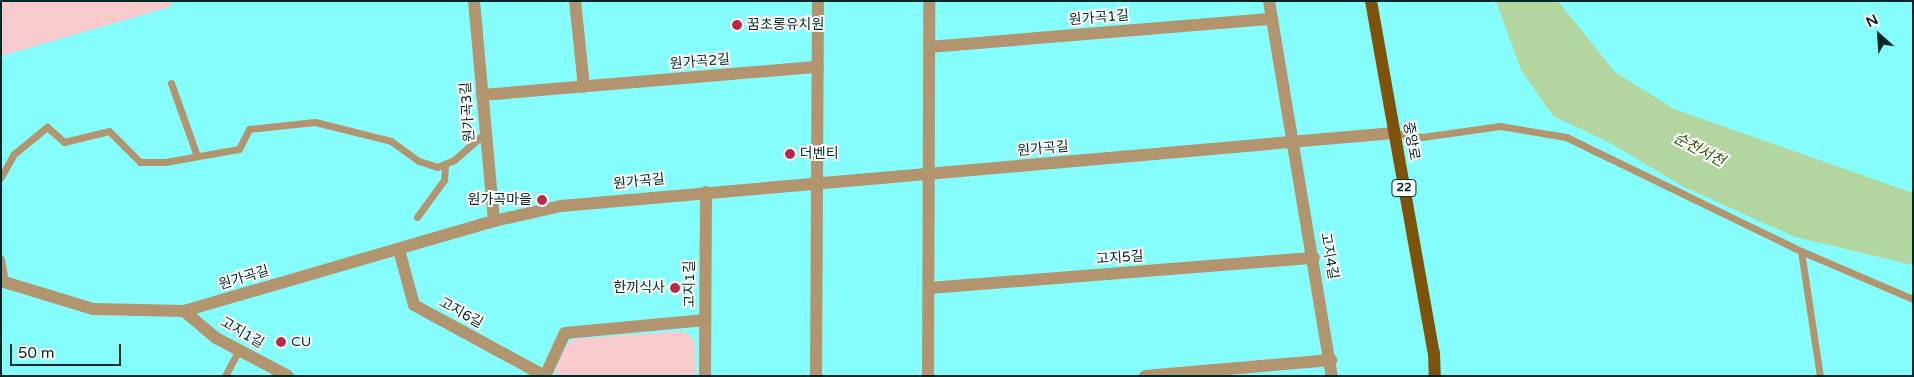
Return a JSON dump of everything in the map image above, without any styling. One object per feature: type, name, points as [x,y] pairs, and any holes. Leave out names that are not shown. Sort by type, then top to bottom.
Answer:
[{"type":"main road","name":"중앙로","points":[[1370,1],[1435,376]]},
{"type":"street","name":"원가곡3길","points":[[474,1],[484,134],[494,221]]},
{"type":"street","points":[[575,1],[584,87]]},
{"type":"street","points":[[816,376],[818,1]]},
{"type":"street","points":[[928,376],[927,174],[929,1]]},
{"type":"street","points":[[1269,1],[1294,142]]},
{"type":"street","name":"원가곡1길","points":[[929,47],[1272,19]]},
{"type":"street","name":"원가곡2길","points":[[482,95],[818,67]]},
{"type":"street","name":"원가곡길","points":[[3,281],[93,309],[184,312],[494,221],[561,206],[1394,133]]},
{"type":"street","name":"고지4길","points":[[1294,142],[1331,360],[1332,376]]},
{"type":"street","name":"고지1길","points":[[705,376],[706,192]]},
{"type":"street","name":"고지6길","points":[[399,250],[414,305],[545,376],[566,333],[705,320]]},
{"type":"street","name":"고지5길","points":[[929,288],[1314,258]]},
{"type":"street","name":"고지1길","points":[[184,312],[216,338],[288,376]]},
{"type":"street","points":[[1145,376],[1331,360]]},
{"type":"lane","points":[[171,83],[197,156]]},
{"type":"lane","points":[[1,177],[14,154],[47,127],[64,142],[109,131],[140,162],[239,149],[249,129],[316,122],[391,141],[419,161],[445,166]]},
{"type":"lane","points":[[1394,133],[1422,137],[1500,126],[1566,137],[1801,251],[1913,299]]},
{"type":"lane","points":[[417,217],[444,180],[445,166],[484,134]]},
{"type":"lane","points":[[1801,251],[1820,376]]},
{"type":"lane","name":"원가곡길","points":[[1,259],[3,281]]},
{"type":"lane","points":[[225,376],[239,350]]},
{"type":"shaded area","points":[[1,1],[172,1],[170,7],[1,56]]},
{"type":"shaded area","points":[[685,331],[695,341],[696,376],[561,376],[554,372],[566,346],[573,339]]},
{"type":"water","name":"순천서천","points":[[1496,1],[1558,1],[1615,72],[1674,109],[1913,193],[1913,265],[1795,237],[1684,187],[1608,142],[1553,116],[1521,70]]},
{"type":"place","name":"꿈초롱유치원","points":[[737,25]]},
{"type":"place","name":"더벤티","points":[[790,154]]},
{"type":"place","name":"원가곡마을","points":[[542,200]]},
{"type":"place","name":"한끼식사","points":[[675,288]]},
{"type":"place","name":"CU","points":[[281,342]]}]
